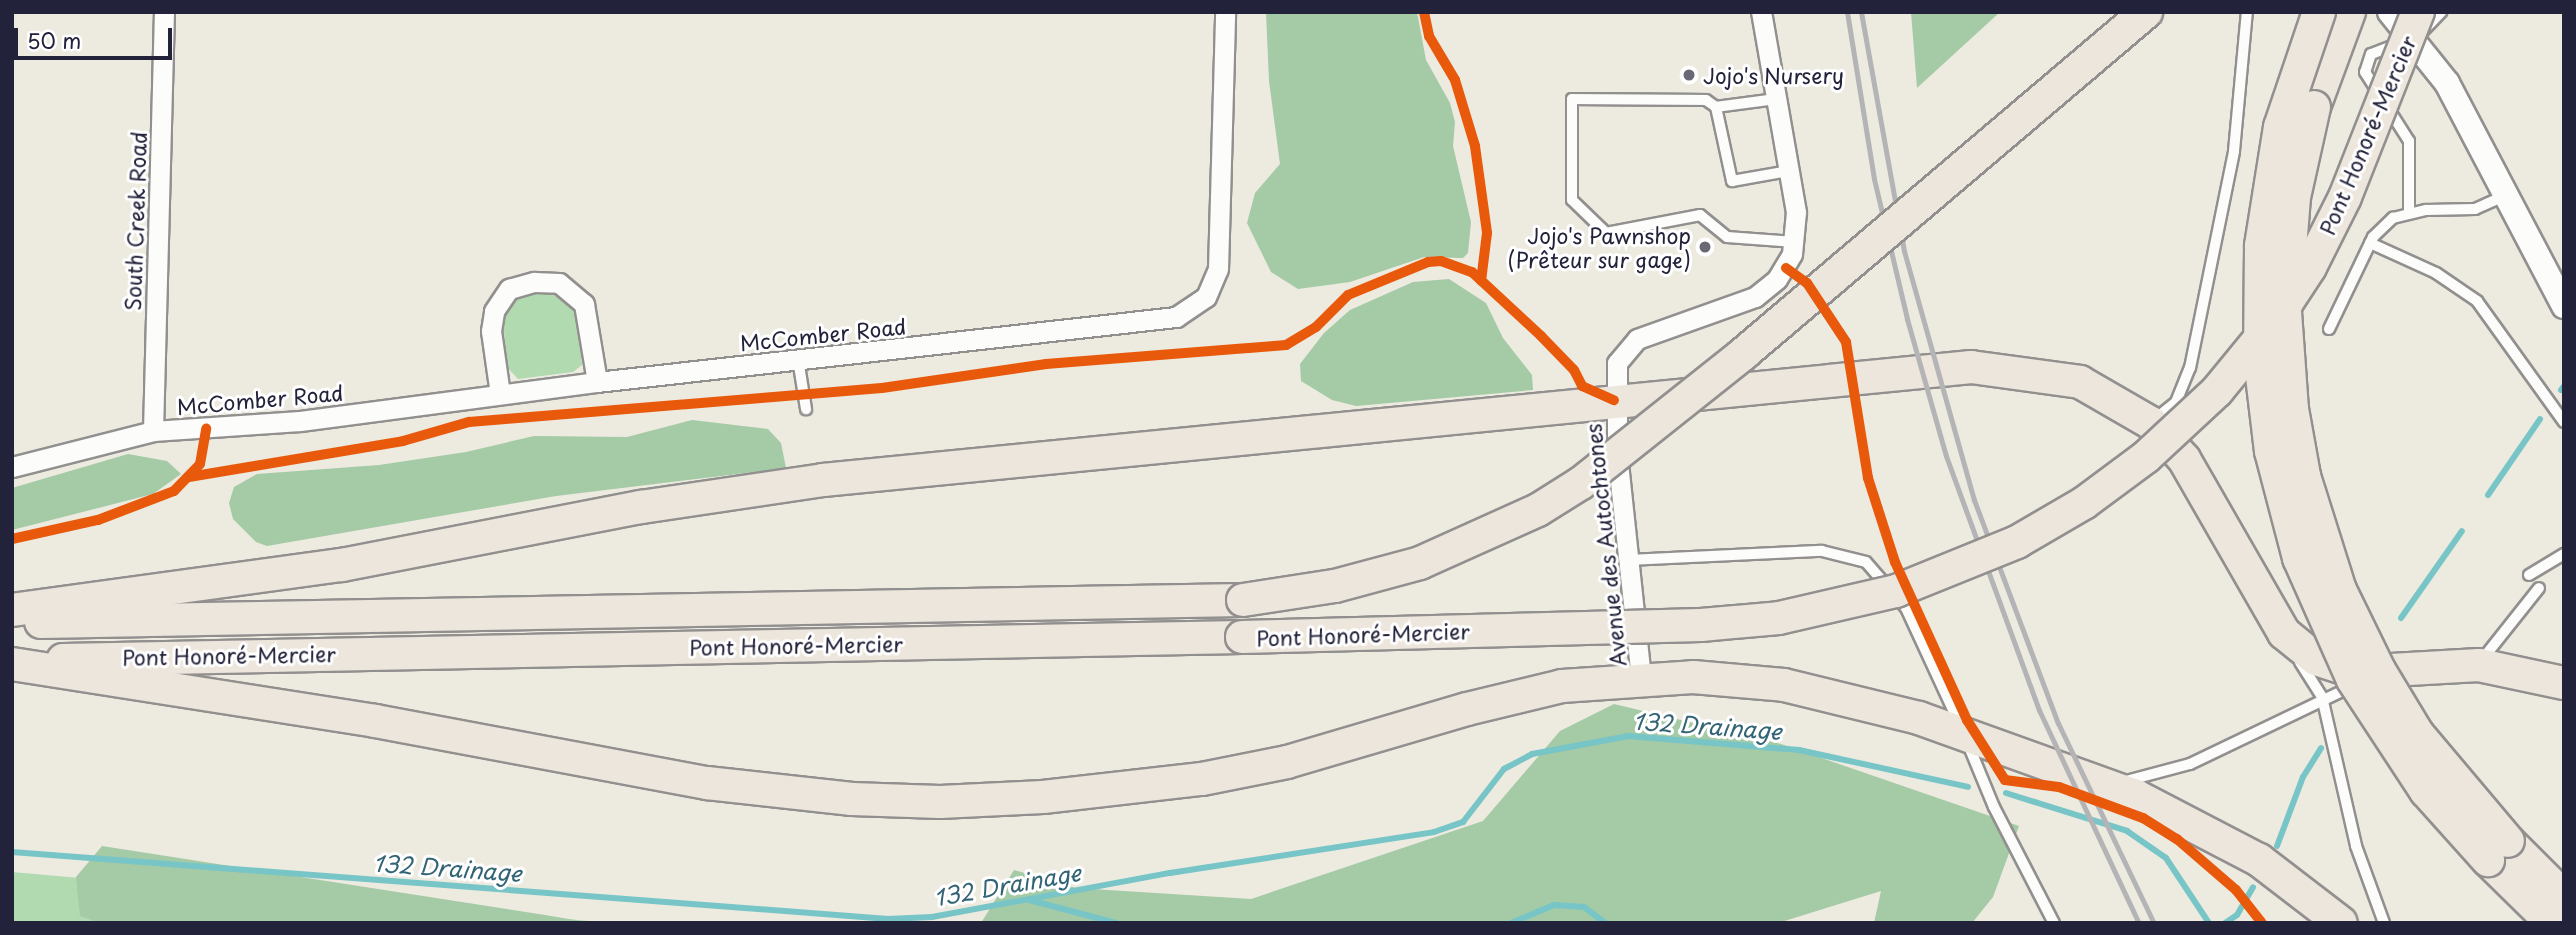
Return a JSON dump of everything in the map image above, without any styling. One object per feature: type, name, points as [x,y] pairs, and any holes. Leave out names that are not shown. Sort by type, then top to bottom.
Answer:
[{"type":"highway","name":"Pont Honoré-Mercier","points":[[12,622],[1243,600],[1335,586],[1420,563],[1538,510],[1581,483],[1743,354],[2146,12]]},
{"type":"highway","points":[[2319,12],[2280,127],[2263,234],[2260,359],[2271,452],[2299,558],[2353,680],[2426,790],[2498,851],[2564,897]]},
{"type":"highway","points":[[2349,12],[2314,107],[2291,229],[2286,346],[2300,457],[2326,553],[2367,650],[2417,733],[2498,851],[2552,923]]},
{"type":"highway","name":"Pont Honoré-Mercier","points":[[12,663],[161,655],[1242,637],[1688,625],[1779,618],[1896,591],[2017,542],[2084,503],[2164,442],[2217,391],[2276,319],[2310,267],[2345,197],[2416,26]]},
{"type":"highway","points":[[12,610],[342,565],[629,510],[823,480],[1614,400],[1971,367],[2080,382],[2151,423],[2184,459],[2284,633],[2300,649],[2333,667],[2356,672],[2479,666],[2564,683]]},
{"type":"highway","points":[[12,663],[375,721],[707,783],[841,798],[940,802],[1032,798],[1202,779],[1299,759],[1514,696],[1642,678],[1693,677],[1811,689],[1963,732],[2108,785],[2259,860],[2341,923]]},
{"type":"street","name":"South Creek Road","points":[[153,431],[164,12]]},
{"type":"street","name":"McComber Road","points":[[12,467],[153,431],[300,421],[597,382],[1164,320],[1196,307],[1212,288],[1218,269],[1225,12]]},
{"type":"street","points":[[1761,12],[1789,171],[1796,242]]},
{"type":"street","points":[[2390,12],[2416,26],[2564,306]]},
{"type":"street","name":"Avenue des Autochtones","points":[[1642,678],[1628,560],[1614,400],[1617,363],[1625,349],[1648,335],[1755,297],[1786,268],[1796,242]]},
{"type":"street","points":[[500,394],[491,331],[494,311],[509,289],[534,282],[559,283],[584,304],[597,382]]},
{"type":"lane","points":[[2151,423],[2176,402],[2190,368],[2234,151],[2247,12]]},
{"type":"lane","points":[[2409,213],[2409,141],[2365,72],[2371,54],[2441,12]]},
{"type":"lane","points":[[1776,99],[1716,107],[1706,100],[1572,99],[1573,200],[1606,233],[1700,215],[1727,237],[1796,242]]},
{"type":"lane","points":[[1716,107],[1732,181],[1789,171]]},
{"type":"lane","points":[[2329,329],[2370,243],[2393,218],[2409,213],[2475,209],[2506,195]]},
{"type":"lane","points":[[2370,243],[2436,273],[2477,301],[2502,330],[2564,422]]},
{"type":"lane","points":[[799,359],[806,409]]},
{"type":"lane","points":[[1628,560],[1822,551],[1866,562],[1906,608],[1994,807],[2054,923]]},
{"type":"lane","points":[[2529,575],[2564,554]]},
{"type":"lane","points":[[2479,666],[2539,588]]},
{"type":"lane","points":[[2284,633],[2322,697],[2356,846],[2384,923]]},
{"type":"lane","points":[[2108,785],[2190,764],[2322,697],[2414,668]]},
{"type":"green space","points":[[1266,12],[1417,12],[1426,60],[1450,103],[1455,122],[1453,146],[1471,222],[1468,253],[1463,258],[1424,257],[1350,282],[1298,289],[1271,272],[1247,223],[1255,193],[1280,164],[1269,81]]},
{"type":"green space","points":[[1911,12],[2000,12],[1917,88]]},
{"type":"green space","points":[[1449,279],[1486,303],[1503,338],[1532,375],[1533,390],[1356,406],[1332,400],[1301,381],[1300,364],[1324,333],[1350,310],[1413,282]]},
{"type":"green space","points":[[547,291],[577,308],[582,365],[573,372],[518,379],[506,366],[503,314],[514,298]]},
{"type":"green space","points":[[692,420],[768,429],[781,443],[786,468],[556,496],[267,546],[256,542],[233,519],[229,503],[234,487],[257,474],[379,465],[466,452],[534,436],[627,437]]},
{"type":"green space","points":[[128,454],[167,461],[181,474],[153,494],[12,530],[12,488]]},
{"type":"green space","points":[[1614,704],[1781,744],[2019,826],[1993,897],[1972,923],[1874,923],[1881,891],[1778,923],[981,923],[1014,870],[1076,888],[1251,899],[1483,821],[1560,731]]},
{"type":"green space","points":[[102,846],[593,923],[100,923],[80,916],[76,877]]},
{"type":"green space","points":[[12,872],[398,906],[615,923],[12,923]]},
{"type":"waterway","name":"132 Drainage","points":[[2561,390],[2564,386]]},
{"type":"waterway","name":"132 Drainage","points":[[2488,495],[2540,419]]},
{"type":"waterway","name":"132 Drainage","points":[[2401,618],[2462,531]]},
{"type":"waterway","name":"132 Drainage","points":[[12,852],[888,919],[932,917],[1170,873],[1434,832],[1463,822],[1504,769],[1532,754],[1628,736],[1799,750],[1968,787]]},
{"type":"waterway","name":"132 Drainage","points":[[2277,846],[2303,777],[2321,748]]},
{"type":"waterway","name":"132 Drainage","points":[[2006,793],[2127,831],[2166,858],[2209,923]]},
{"type":"waterway","name":"132 Drainage","points":[[2225,923],[2237,915],[2253,887]]},
{"type":"waterway","points":[[1029,900],[1116,923]]},
{"type":"waterway","points":[[1511,923],[1554,905],[1584,907],[1605,923]]},
{"type":"railway","points":[[1847,12],[1874,179],[1907,319],[1946,456],[2039,710],[2139,923]]},
{"type":"railway","points":[[1861,12],[1904,251],[1974,500],[2058,723],[2154,923]]},
{"type":"cycle path","points":[[1424,12],[1429,36],[1455,80],[1475,146],[1487,233],[1481,281]]},
{"type":"cycle path","points":[[189,477],[403,441],[469,422],[882,388],[1046,364],[1286,345],[1316,327],[1348,295],[1428,262],[1441,261],[1472,272],[1574,370],[1582,386],[1614,400]]},
{"type":"cycle path","points":[[1786,268],[1807,283],[1846,342],[1868,478],[1895,562],[1967,720],[2005,780],[2059,787],[2143,818],[2177,839],[2236,890],[2262,923]]},
{"type":"cycle path","points":[[12,539],[98,520],[174,491],[200,464],[206,429]]},
{"type":"place","name":"Jojo's Nursery","points":[[1689,75]]},
{"type":"place","name":"Jojo's Pawnshop (Prêteur sur gage)","points":[[1705,247]]}]
